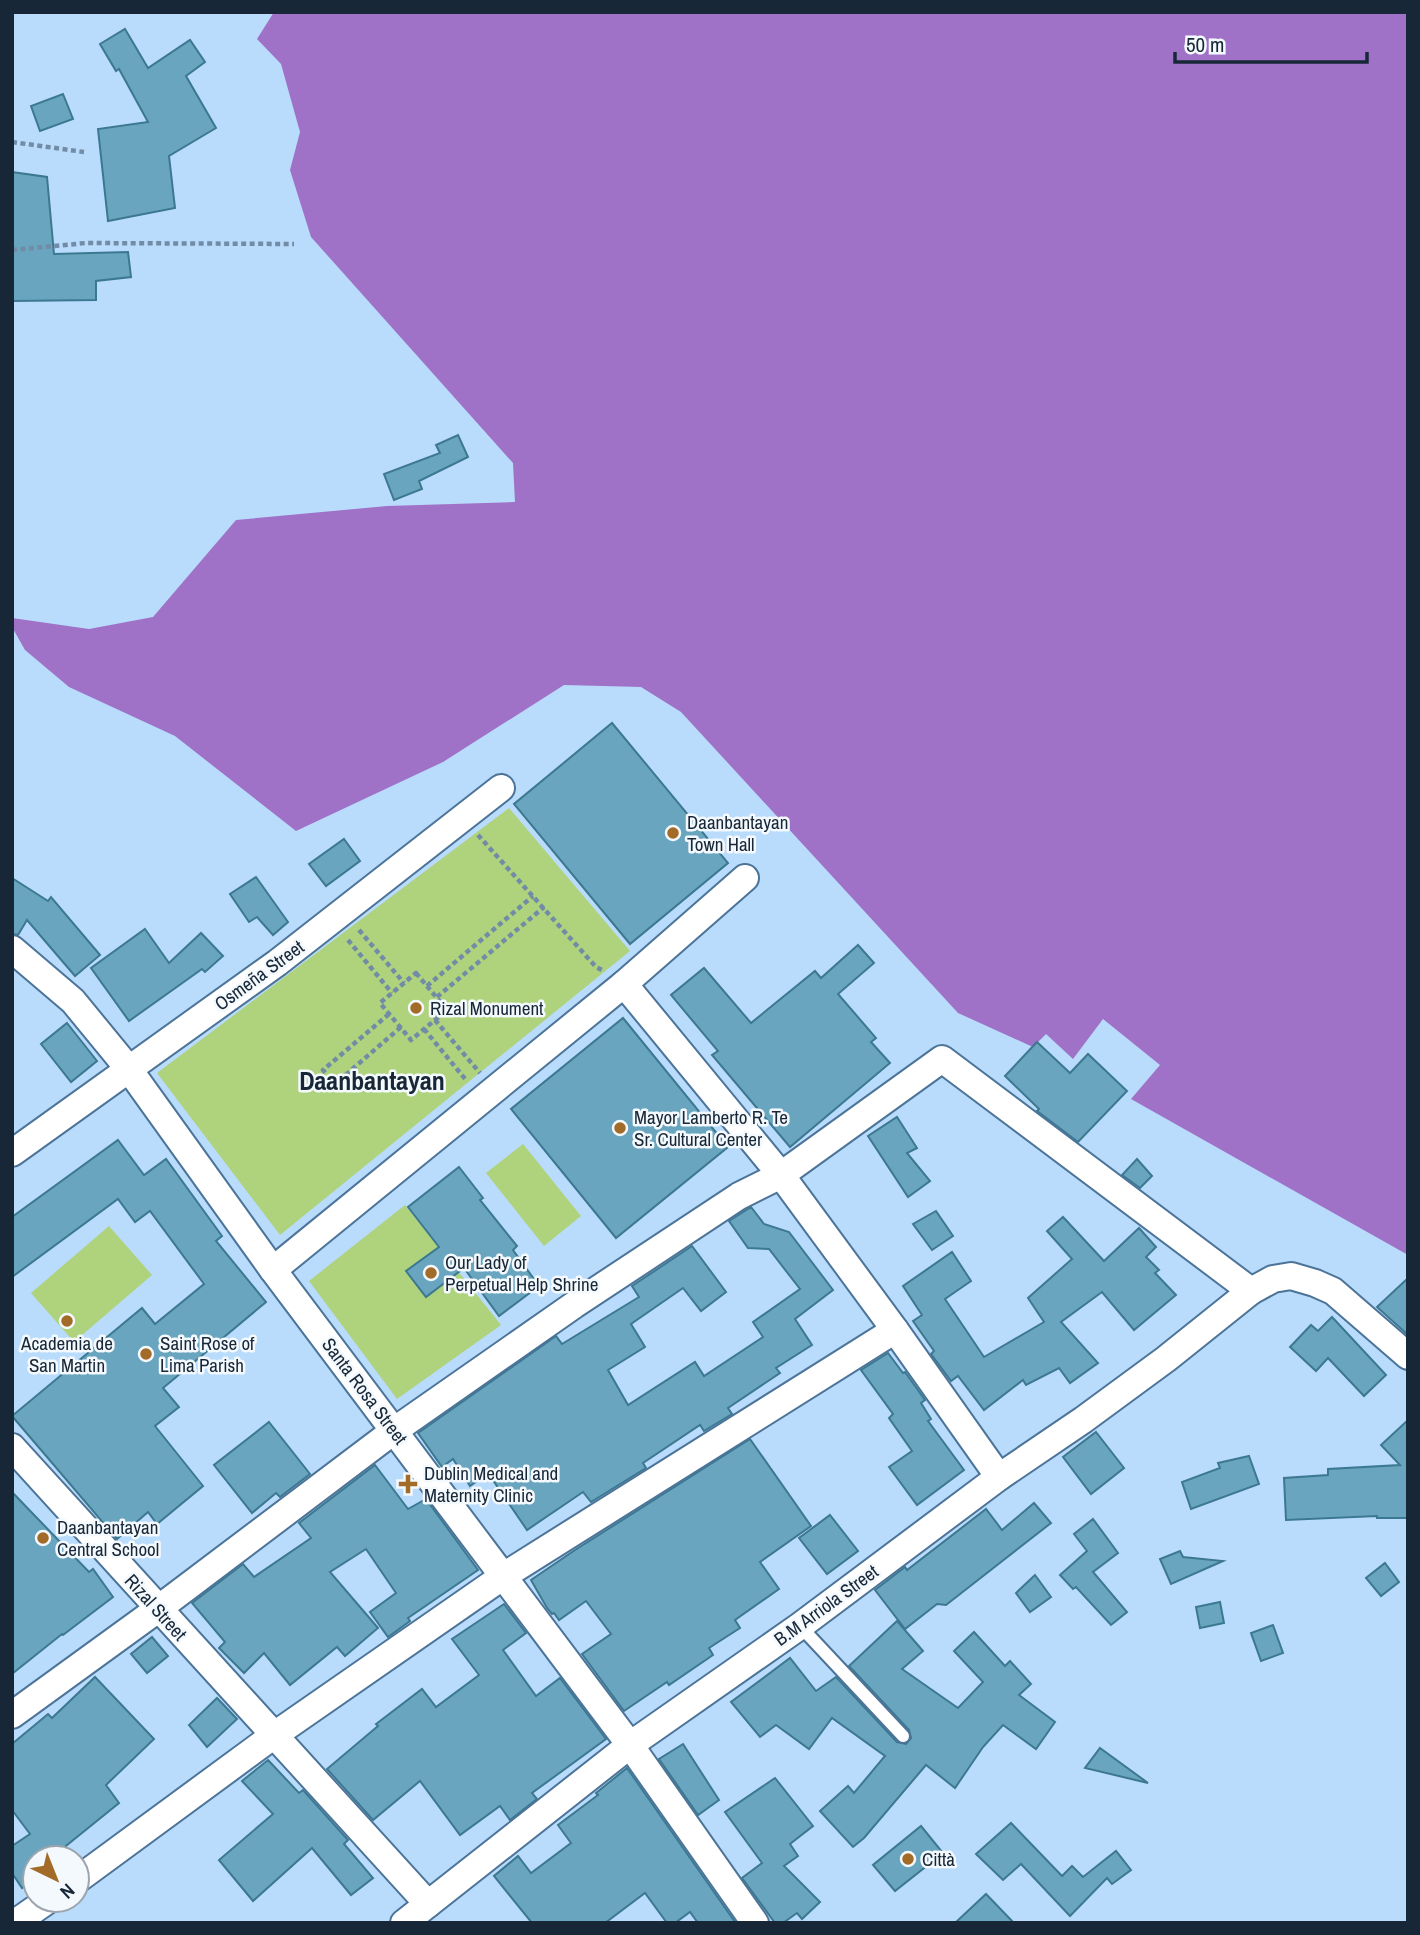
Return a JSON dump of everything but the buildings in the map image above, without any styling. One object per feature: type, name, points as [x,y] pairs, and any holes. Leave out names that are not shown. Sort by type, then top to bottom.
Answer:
[{"type":"street","name":"Osmeña Street","points":[[12,1153],[277,963],[501,788]]},
{"type":"street","points":[[274,1270],[624,984],[745,878]]},
{"type":"street","name":"Santa Rosa Street","points":[[12,949],[73,1001],[128,1068],[274,1270],[630,1745],[755,1923]]},
{"type":"street","points":[[624,984],[781,1175],[999,1477]]},
{"type":"street","points":[[12,1715],[158,1609],[395,1430],[574,1305],[739,1196],[781,1175],[942,1059],[1251,1291]]},
{"type":"street","name":"B.M Arriola Street","points":[[404,1923],[630,1745],[800,1626],[999,1477],[1093,1412],[1251,1291],[1273,1279],[1291,1276],[1315,1283],[1333,1291],[1408,1356]]},
{"type":"street","points":[[91,1870],[273,1736],[505,1575],[895,1330]]},
{"type":"street","name":"Rizal Street","points":[[12,1447],[428,1904]]},
{"type":"lane","points":[[800,1626],[902,1736]]},
{"type":"path","points":[[12,142],[84,152]]},
{"type":"path","points":[[12,250],[86,243],[294,244]]},
{"type":"path","points":[[464,818],[597,967],[624,984]]},
{"type":"path","points":[[428,986],[533,896]]},
{"type":"path","points":[[437,998],[544,908]]},
{"type":"path","points":[[338,916],[404,983]]},
{"type":"path","points":[[338,916],[392,993]]},
{"type":"path","points":[[416,972],[428,986],[447,1010],[411,1040],[380,1003],[416,972]]},
{"type":"path","points":[[389,1014],[323,1070],[335,1084],[401,1027]]},
{"type":"path","points":[[435,1020],[488,1094]]},
{"type":"path","points":[[424,1029],[488,1094]]},
{"type":"green space","points":[[509,808],[630,951],[280,1235],[157,1073]]},
{"type":"green space","points":[[523,1144],[581,1216],[544,1246],[486,1173]]},
{"type":"green space","points":[[405,1205],[501,1325],[397,1399],[309,1281]]},
{"type":"green space","points":[[109,1226],[152,1275],[74,1342],[31,1293]]},
{"type":"shaded area","points":[[274,12],[1408,12],[1408,1255],[1131,1099],[1160,1065],[1103,1019],[1073,1059],[1046,1034],[1033,1047],[958,1013],[681,712],[641,687],[564,685],[443,762],[296,831],[175,736],[69,687],[25,650],[12,627],[12,618],[89,629],[153,617],[236,520],[387,506],[515,502],[513,463],[311,237],[290,170],[300,132],[281,64],[257,39]]},
{"type":"place","name":"Daanbantayan Town Hall","points":[[673,833]]},
{"type":"place","name":"Rizal Monument","points":[[416,1008]]},
{"type":"place","name":"Mayor Lamberto R. Te Sr. Cultural Center","points":[[620,1128]]},
{"type":"place","name":"Our Lady of Perpetual Help Shrine","points":[[431,1273]]},
{"type":"place","name":"Academia de San Martin","points":[[67,1321]]},
{"type":"place","name":"Saint Rose of Lima Parish","points":[[146,1354]]},
{"type":"place","name":"Dublin Medical and Maternity Clinic","points":[[408,1484]]},
{"type":"place","name":"Daanbantayan Central School","points":[[43,1538]]},
{"type":"place","name":"Città","points":[[908,1859]]},
{"type":"district","name":"Daanbantayan","points":[[372,1080]]}]
